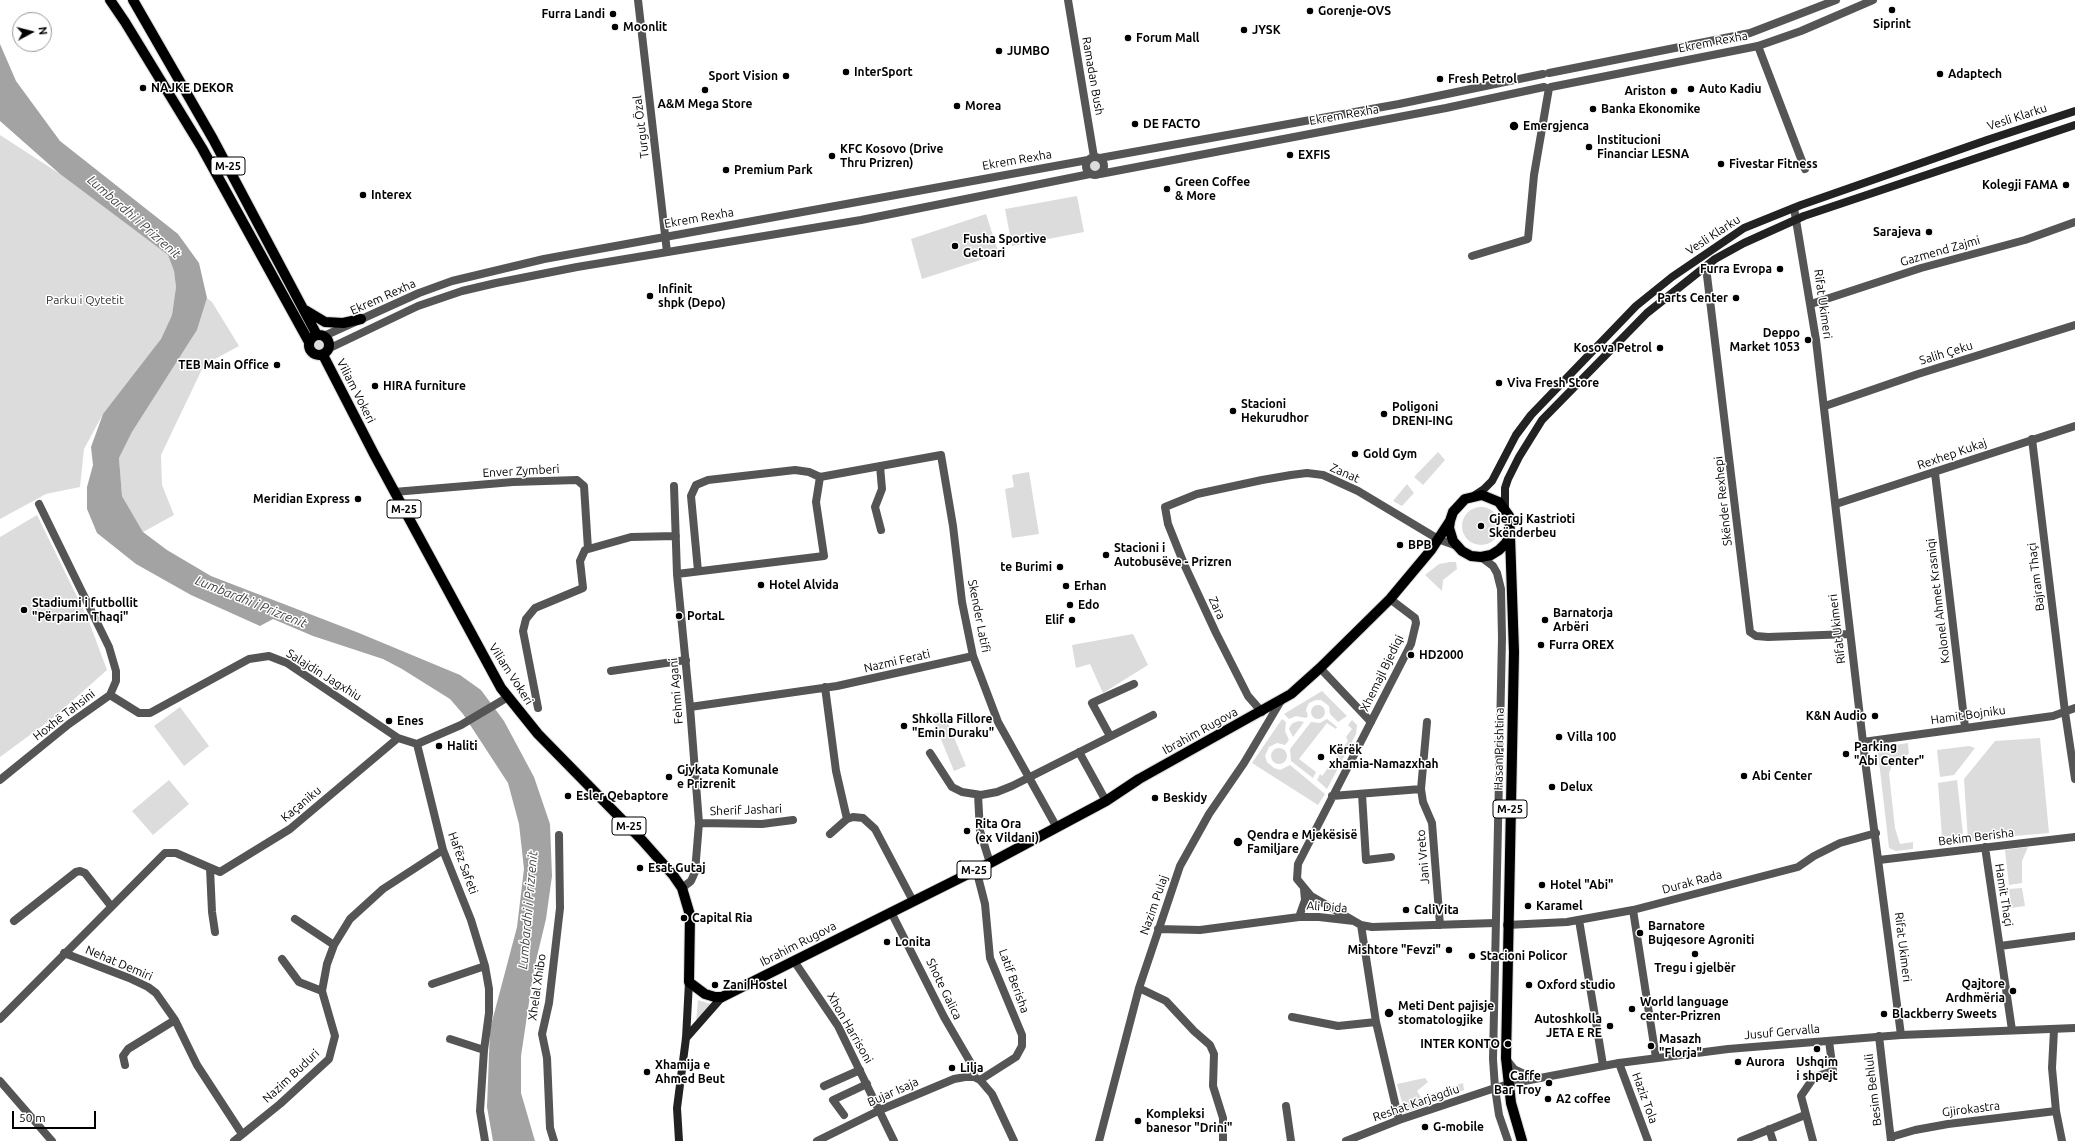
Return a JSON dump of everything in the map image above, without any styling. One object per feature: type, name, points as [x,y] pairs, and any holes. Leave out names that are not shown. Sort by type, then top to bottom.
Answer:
[{"type":"main road","name":"M-25","points":[[110,0],[202,148],[316,338]]},
{"type":"main road","name":"M-25","points":[[133,0],[213,139],[302,307],[316,338]]},
{"type":"main road","name":"Vesli Klarku","points":[[1473,496],[1484,490],[1492,481],[1516,435],[1531,415],[1636,306],[1672,277],[1744,228],[1794,208],[1986,140],[2075,111]]},
{"type":"main road","name":"Vesli Klarku","points":[[1505,508],[1504,499],[1508,479],[1519,457],[1542,420],[1647,313],[1706,267],[1744,243],[1797,220],[2075,124]]},
{"type":"main road","points":[[302,307],[325,322],[343,323],[361,319]]},
{"type":"main road","points":[[316,338],[310,349],[314,354],[326,352]]},
{"type":"main road","name":"Viliam Vokeri","points":[[316,338],[329,341],[326,352],[394,492],[486,663],[508,697],[538,734],[641,839],[673,875],[682,888],[690,915],[686,1038],[677,1108],[679,1141]]},
{"type":"main road","name":"M-25","points":[[1450,521],[1458,505],[1473,496]]},
{"type":"main road","points":[[1473,496],[1491,497],[1505,508]]},
{"type":"main road","name":"M-25","points":[[1505,508],[1510,521],[1510,534]]},
{"type":"main road","points":[[1450,521],[1451,534],[1457,546],[1471,556],[1481,557],[1491,555],[1506,543],[1510,534]]},
{"type":"main road","name":"Ibrahim Rugova","points":[[686,1038],[722,997],[990,863],[1056,826],[1106,801],[1139,780],[1262,712],[1282,699],[1320,668],[1390,599],[1438,539],[1450,521]]},
{"type":"main road","name":"Hasan Prishtina","points":[[1508,1085],[1506,1058],[1507,925],[1514,652],[1510,534]]},
{"type":"main road","points":[[689,982],[705,994],[722,997]]},
{"type":"main road","name":"M-25","points":[[1508,1085],[1522,1141]]},
{"type":"street","name":"Turgut Özal","points":[[638,0],[667,252]]},
{"type":"street","name":"Ramadan Bush","points":[[1068,0],[1094,158]]},
{"type":"street","name":"Ekrem Rexha","points":[[316,338],[419,293],[465,278],[544,259],[1094,158],[1399,104],[1750,33],[1836,0]]},
{"type":"street","name":"Ekrem Rexha","points":[[326,352],[418,306],[462,292],[533,275],[861,220],[1090,174],[1096,176],[1758,46],[1801,31],[1873,0]]},
{"type":"street","points":[[1758,46],[1805,169]]},
{"type":"street","points":[[1546,74],[1554,79],[1554,84],[1548,87],[1540,81],[1546,74]]},
{"type":"street","points":[[1472,256],[1528,239],[1534,175],[1548,87]]},
{"type":"street","points":[[1090,174],[1086,165],[1094,158],[1105,165],[1100,174]]},
{"type":"street","name":"Rifat Ukimeri","points":[[1794,208],[1811,304],[1825,406],[1863,742],[1901,1034]]},
{"type":"street","name":"Gazmend Zajmi","points":[[1811,304],[1921,268],[2025,240],[2075,222]]},
{"type":"street","name":"Skënder Rexhepi","points":[[1706,267],[1750,632],[1756,636],[1768,637],[1850,634]]},
{"type":"street","name":"Salih Çeku","points":[[1825,406],[1918,374],[2075,325]]},
{"type":"street","name":"Rexhep Kukaj","points":[[1836,504],[1935,473],[2032,439],[2075,426]]},
{"type":"street","name":"Bajram Thaçi","points":[[2032,439],[2065,712],[2075,779]]},
{"type":"street","name":"Skender Latifi","points":[[820,477],[941,455],[953,526],[962,602],[973,656],[998,722],[1056,826]]},
{"type":"street","points":[[880,466],[882,489],[875,507],[881,530]]},
{"type":"street","points":[[677,574],[824,556],[816,502],[820,477],[809,472],[795,470],[708,480],[696,485],[691,496],[698,571]]},
{"type":"street","name":"Kolonel Ahmet Krasniqi","points":[[1935,473],[1965,727]]},
{"type":"street","name":"Zanat","points":[[1165,507],[1197,494],[1234,485],[1291,474],[1323,475],[1358,491],[1438,539],[1457,546]]},
{"type":"street","name":"Enver Zymberi","points":[[394,492],[513,482],[577,480],[584,486],[588,549]]},
{"type":"street","name":"Fehmi Agani","points":[[674,486],[677,574],[686,660],[699,823],[695,872],[691,881],[682,888]]},
{"type":"street","name":"Hoxhë Tahsini","points":[[0,780],[69,724],[110,695],[116,681],[116,671],[109,647],[39,504]]},
{"type":"street","name":"Zara","points":[[1165,507],[1168,524],[1184,564],[1216,633],[1248,696],[1262,712]]},
{"type":"street","points":[[538,708],[523,631],[526,619],[536,608],[583,588],[580,561],[585,550],[631,537],[676,536]]},
{"type":"street","name":"Hasan Prishtina","points":[[1481,557],[1493,566],[1498,573],[1502,610],[1495,923],[1495,1088],[1499,1115],[1508,1141]]},
{"type":"street","name":"Xhemajl Bjediqi","points":[[1299,917],[1305,900],[1303,888],[1297,879],[1298,864],[1411,644],[1416,623],[1415,618],[1390,599]]},
{"type":"street","name":"Salajdin Jagxhiu","points":[[110,695],[139,713],[150,713],[249,660],[269,656],[287,663],[398,738],[417,744]]},
{"type":"street","name":"Nazmi Ferati","points":[[690,707],[825,688],[973,656]]},
{"type":"street","points":[[611,671],[686,660]]},
{"type":"street","name":"Xhemajl Bjediqi","points":[[1320,668],[1371,722]]},
{"type":"street","points":[[1110,736],[1092,703],[1134,684]]},
{"type":"street","points":[[825,688],[836,771],[847,819]]},
{"type":"street","points":[[417,744],[461,724],[508,697]]},
{"type":"street","name":"Nazim Pulaj","points":[[1099,1141],[1139,988],[1180,866],[1205,820],[1244,763],[1282,699]]},
{"type":"street","name":"Hamit Bojniku","points":[[1863,742],[2053,716],[2075,708]]},
{"type":"street","points":[[930,753],[952,787],[978,795],[997,792],[1153,715]]},
{"type":"street","name":"Jani Vreto","points":[[1427,722],[1421,788],[1423,802],[1432,823],[1440,925]]},
{"type":"street","name":"Kaçaniku","points":[[0,1019],[111,906],[165,854],[176,853],[220,872],[290,830],[398,738]]},
{"type":"street","name":"Hafëz Safeti","points":[[417,744],[443,850],[471,920],[485,966],[489,989],[489,1013],[484,1050],[480,1111],[485,1141]]},
{"type":"street","points":[[1079,752],[1106,801]]},
{"type":"street","points":[[1332,796],[1421,788]]},
{"type":"street","points":[[1362,794],[1366,860],[1391,857]]},
{"type":"street","points":[[978,795],[980,831],[990,863]]},
{"type":"street","points":[[830,834],[847,819],[853,817],[863,818],[875,829],[913,901]]},
{"type":"street","name":"Sherif Jashari","points":[[699,823],[762,824],[793,820]]},
{"type":"street","name":"Durak Rada","points":[[1507,925],[1579,920],[1633,910],[1798,867],[1814,856],[1840,843],[1876,833]]},
{"type":"street","name":"Xhelal Xhibo","points":[[554,1141],[550,1128],[547,1058],[542,1034],[549,1003],[560,908],[559,835]]},
{"type":"street","name":"Bekim Berisha","points":[[1879,860],[2075,837]]},
{"type":"street","name":"Hamit Thaçi","points":[[1984,847],[2012,1030]]},
{"type":"street","name":"Nazim Buduri","points":[[234,1141],[280,1104],[329,1059],[335,1036],[322,991],[327,964],[334,945],[350,919],[383,889],[443,850]]},
{"type":"street","points":[[210,868],[212,912],[215,932]]},
{"type":"street","name":"Latif Berisha","points":[[976,869],[985,904],[990,958],[1022,1035],[1022,1046],[1016,1057],[977,1079]]},
{"type":"street","points":[[14,921],[76,872],[80,871],[85,873],[111,906]]},
{"type":"street","points":[[1303,888],[1322,904],[1357,923],[1376,1022],[1399,1120]]},
{"type":"street","points":[[1633,910],[1656,1058]]},
{"type":"street","name":"Shote Galica","points":[[891,912],[944,1017],[972,1065],[977,1079],[994,1098],[1014,1141]]},
{"type":"street","name":"Ali Dida","points":[[1158,929],[1200,930],[1299,917],[1319,917],[1372,926],[1495,923]]},
{"type":"street","points":[[295,919],[334,945]]},
{"type":"street","points":[[1579,920],[1603,1065]]},
{"type":"street","points":[[2000,946],[2075,936]]},
{"type":"street","name":"Nehat Demiri","points":[[64,953],[148,987],[156,993],[175,1020],[197,1065],[242,1134]]},
{"type":"street","points":[[282,959],[299,982],[322,991]]},
{"type":"street","name":"Xhon Harrisoni","points":[[794,961],[838,1026],[894,1141]]},
{"type":"street","points":[[432,984],[485,966]]},
{"type":"street","points":[[1139,988],[1166,1001],[1194,1031],[1210,1045],[1214,1054],[1213,1086],[1222,1118],[1223,1141]]},
{"type":"street","points":[[1292,1017],[1338,1026],[1376,1022]]},
{"type":"street","points":[[125,1065],[123,1056],[128,1049],[175,1020]]},
{"type":"street","name":"Jusuf Gervalla","points":[[1495,1088],[1534,1078],[1603,1065],[1728,1049],[1901,1034],[2054,1030],[2075,1028]]},
{"type":"street","points":[[2054,1030],[2052,1068],[2056,1111],[2062,1141]]},
{"type":"street","name":"Besim Behluli","points":[[1879,1036],[1891,1139]]},
{"type":"street","points":[[450,1039],[484,1050]]},
{"type":"street","points":[[1813,1141],[1801,1096],[1814,1077],[1833,1072],[1829,1040]]},
{"type":"street","points":[[1506,1058],[1514,1069],[1534,1078]]},
{"type":"street","name":"Haziz Tola","points":[[1619,1063],[1648,1141]]},
{"type":"street","points":[[824,1086],[860,1070]]},
{"type":"street","name":"Bujar Isaja","points":[[817,1141],[880,1110],[954,1079],[977,1079]]},
{"type":"street","points":[[0,1081],[52,1141]]},
{"type":"street","points":[[844,1115],[833,1100],[867,1084]]},
{"type":"street","name":"Reshat Karjagdiu","points":[[1346,1141],[1399,1120],[1495,1088]]},
{"type":"street","points":[[1286,1106],[1291,1141]]},
{"type":"street","name":"Gjirokastra","points":[[1891,1139],[1915,1130],[1948,1124],[2056,1111]]},
{"type":"street","points":[[1741,1141],[1805,1115]]},
{"type":"street","points":[[1769,1129],[1773,1141]]},
{"type":"green space","name":"Parku i Qytetit","points":[[0,135],[60,174],[168,255],[174,271],[176,287],[172,315],[161,339],[130,382],[103,414],[84,449],[80,487],[46,494],[0,519]]},
{"type":"green space","points":[[1092,159],[1098,159],[1102,163],[1102,169],[1098,173],[1092,173],[1088,169],[1088,163]]},
{"type":"green space","points":[[1077,196],[1084,232],[1012,246],[1005,209]]},
{"type":"green space","name":"Fusha Sportive Getoari","points":[[986,214],[999,254],[922,279],[911,239]]},
{"type":"green space","points":[[207,298],[212,302],[239,346],[204,365],[161,455],[162,485],[174,515],[143,532],[122,496],[119,458],[132,432],[197,330]]},
{"type":"green space","points":[[319,336],[325,339],[328,345],[325,351],[319,354],[313,351],[310,345],[313,339]]},
{"type":"green space","points":[[1438,452],[1445,460],[1423,485],[1414,477]]},
{"type":"green space","points":[[1029,472],[1039,534],[1012,538],[1005,489],[1014,487],[1012,475]]},
{"type":"green space","points":[[1407,484],[1414,493],[1402,506],[1393,501]]},
{"type":"green space","points":[[1477,507],[1485,507],[1495,512],[1499,519],[1499,533],[1495,540],[1485,545],[1477,545],[1467,540],[1465,537],[1462,530],[1462,522],[1467,512],[1470,510]]},
{"type":"green space","points":[[37,515],[88,619],[107,670],[53,718],[0,757],[0,537]]},
{"type":"green space","points":[[1456,562],[1457,569],[1443,580],[1442,591],[1425,575],[1439,564]]},
{"type":"green space","points":[[1133,634],[1148,665],[1103,693],[1090,664],[1076,668],[1072,645]]},
{"type":"green space","points":[[1322,691],[1347,716],[1338,722],[1330,714],[1329,706],[1321,700],[1316,700],[1309,703],[1306,710],[1308,716],[1306,718],[1296,716],[1289,719],[1284,714]]},
{"type":"green space","points":[[1318,705],[1323,707],[1325,712],[1323,717],[1318,719],[1313,717],[1311,712],[1313,707]]},
{"type":"green space","points":[[180,707],[209,746],[184,766],[154,726]]},
{"type":"green space","points":[[943,711],[966,766],[954,771],[931,715]]},
{"type":"green space","points":[[1282,719],[1286,722],[1285,731],[1289,740],[1285,745],[1277,743],[1269,747],[1265,756],[1267,762],[1274,768],[1280,770],[1290,765],[1325,794],[1318,805],[1252,763]]},
{"type":"green space","points":[[1327,719],[1337,727],[1336,729],[1327,723],[1299,759],[1316,772],[1313,778],[1291,761],[1290,749],[1311,722],[1320,723]]},
{"type":"green space","points":[[1352,720],[1357,725],[1356,734],[1327,789],[1317,780],[1320,774],[1322,776],[1348,741],[1346,737],[1352,729],[1348,725]]},
{"type":"green space","points":[[1299,721],[1304,722],[1293,737],[1289,729],[1293,723]]},
{"type":"green space","points":[[2040,738],[2049,833],[1968,840],[1964,779],[1995,741]]},
{"type":"green space","points":[[1908,743],[1909,754],[1894,761],[1889,773],[1895,828],[1900,844],[1913,842],[1913,849],[1896,851],[1889,848],[1878,753],[1882,747]]},
{"type":"green space","points":[[1969,746],[1975,748],[1954,775],[1940,777],[1937,750]]},
{"type":"green space","points":[[1279,748],[1285,750],[1287,756],[1285,762],[1279,764],[1273,762],[1271,756],[1273,750]]},
{"type":"green space","points":[[169,780],[189,804],[153,835],[132,811]]},
{"type":"green space","points":[[1957,780],[1963,834],[1942,837],[1938,783]]},
{"type":"green space","points":[[2028,847],[2022,861],[2022,883],[2009,885],[2005,850]]},
{"type":"green space","points":[[2022,888],[2025,906],[2011,908],[2009,889]]},
{"type":"green space","points":[[698,1000],[711,1004],[696,1023]]},
{"type":"green space","points":[[1425,1078],[1428,1082],[1417,1091],[1422,1099],[1431,1097],[1433,1103],[1405,1113],[1397,1084]]},
{"type":"green space","points":[[1463,1083],[1464,1090],[1435,1101],[1431,1094]]},
{"type":"water","name":"Lumbardhi i Prizrenit","points":[[0,44],[16,81],[60,141],[178,234],[199,263],[207,298],[197,330],[132,432],[119,458],[122,496],[143,532],[167,550],[211,576],[359,633],[460,675],[481,690],[504,721],[534,777],[550,824],[552,876],[546,919],[534,969],[521,1056],[521,1093],[535,1141],[493,1141],[487,1107],[490,1029],[517,927],[524,869],[519,824],[508,783],[463,714],[450,699],[402,669],[383,659],[313,636],[273,619],[260,626],[191,595],[136,564],[97,533],[87,509],[87,487],[93,465],[91,447],[103,414],[161,339],[172,315],[176,287],[174,271],[168,255],[60,174],[0,121]]},
{"type":"place","name":"Siprint","points":[[1892,10]]},
{"type":"place","name":"Gorenje-OVS","points":[[1310,11]]},
{"type":"place","name":"Furra Landi","points":[[613,14]]},
{"type":"place","name":"Moonlit","points":[[615,27]]},
{"type":"place","name":"JYSK","points":[[1244,30]]},
{"type":"place","name":"Forum Mall","points":[[1128,38]]},
{"type":"place","name":"JUMBO","points":[[999,51]]},
{"type":"place","name":"InterSport","points":[[846,72]]},
{"type":"place","name":"Adaptech","points":[[1940,74]]},
{"type":"place","name":"Sport Vision","points":[[786,76]]},
{"type":"place","name":"Fresh Petrol","points":[[1440,79]]},
{"type":"place","name":"NAJKE DEKOR","points":[[143,88]]},
{"type":"place","name":"Auto Kadiu","points":[[1691,89]]},
{"type":"place","name":"A&M Mega Store","points":[[705,90]]},
{"type":"place","name":"Ariston","points":[[1674,91]]},
{"type":"place","name":"Morea","points":[[957,106]]},
{"type":"place","name":"Banka Ekonomike","points":[[1593,109]]},
{"type":"place","name":"DE FACTO","points":[[1135,124]]},
{"type":"place","name":"Emergjenca","points":[[1514,126]]},
{"type":"place","name":"Institucioni Financiar LESNA","points":[[1589,147]]},
{"type":"place","name":"EXFIS","points":[[1290,155]]},
{"type":"place","name":"KFC Kosovo (Drive Thru Prizren)","points":[[832,156]]},
{"type":"place","name":"Fivestar Fitness","points":[[1721,164]]},
{"type":"place","name":"Premium Park","points":[[726,170]]},
{"type":"place","name":"Kolegji FAMA","points":[[2066,185]]},
{"type":"place","name":"Green Coffee & More","points":[[1167,189]]},
{"type":"place","name":"Interex","points":[[363,195]]},
{"type":"place","name":"Sarajeva","points":[[1929,232]]},
{"type":"place","name":"Fusha Sportive Getoari","points":[[955,246]]},
{"type":"place","name":"Furra Evropa","points":[[1780,269]]},
{"type":"place","name":"Infinit shpk (Depo)","points":[[650,296]]},
{"type":"place","name":"Parts Center","points":[[1736,298]]},
{"type":"place","name":"Deppo Market 1053","points":[[1808,340]]},
{"type":"place","name":"Kosova Petrol","points":[[1660,348]]},
{"type":"place","name":"TEB Main Office","points":[[277,365]]},
{"type":"place","name":"Viva Fresh Store","points":[[1499,383]]},
{"type":"place","name":"HIRA furniture","points":[[375,386]]},
{"type":"place","name":"Stacioni Hekurudhor","points":[[1233,411]]},
{"type":"place","name":"Poligoni DRENI-ING","points":[[1384,414]]},
{"type":"place","name":"Gold Gym","points":[[1355,454]]},
{"type":"place","name":"Meridian Express","points":[[358,499]]},
{"type":"place","name":"Gjergj Kastrioti Skënderbeu","points":[[1481,526]]},
{"type":"place","name":"BPB","points":[[1400,545]]},
{"type":"place","name":"Stacioni i Autobusëve - Prizren","points":[[1106,555]]},
{"type":"place","name":"te Burimi","points":[[1060,567]]},
{"type":"place","name":"Hotel Alvida","points":[[761,585]]},
{"type":"place","name":"Erhan","points":[[1066,586]]},
{"type":"place","name":"Edo","points":[[1070,605]]},
{"type":"place","name":"Stadiumi i futbollit \"Përparim Thaqi\"","points":[[24,610]]},
{"type":"place","name":"PortaL","points":[[679,616]]},
{"type":"place","name":"Elif","points":[[1072,620]]},
{"type":"place","name":"Barnatorja Arbëri","points":[[1545,620]]},
{"type":"place","name":"Furra OREX","points":[[1541,645]]},
{"type":"place","name":"HD2000","points":[[1411,655]]},
{"type":"place","name":"K&N Audio","points":[[1875,716]]},
{"type":"place","name":"Enes","points":[[389,721]]},
{"type":"place","name":"Shkolla Fillore \"Emin Duraku\"","points":[[904,726]]},
{"type":"place","name":"Villa 100","points":[[1559,737]]},
{"type":"place","name":"Haliti","points":[[439,746]]},
{"type":"place","name":"Parking \"Abi Center\"","points":[[1846,754]]},
{"type":"place","name":"Kërëk xhamia-Namazxhah","points":[[1321,757]]},
{"type":"place","name":"Abi Center","points":[[1744,776]]},
{"type":"place","name":"Gjykata Komunale e Prizrenit","points":[[669,777]]},
{"type":"place","name":"Delux","points":[[1552,787]]},
{"type":"place","name":"Esler Qebaptore","points":[[568,796]]},
{"type":"place","name":"Beskidy","points":[[1155,798]]},
{"type":"place","name":"Rita Ora (ex Vildani)","points":[[967,831]]},
{"type":"place","name":"Qendra e Mjekësisë Familjare","points":[[1238,842]]},
{"type":"place","name":"Esat Gutaj","points":[[640,868]]},
{"type":"place","name":"Hotel \"Abi\"","points":[[1542,885]]},
{"type":"place","name":"Karamel","points":[[1528,906]]},
{"type":"place","name":"CaliVita","points":[[1406,910]]},
{"type":"place","name":"Capital Ria","points":[[684,918]]},
{"type":"place","name":"Barnatore Bujqesore Agroniti","points":[[1640,933]]},
{"type":"place","name":"Lonita","points":[[887,942]]},
{"type":"place","name":"Mishtore \"Fevzi\"","points":[[1449,950]]},
{"type":"place","name":"Tregu i gjelbër","points":[[1695,954]]},
{"type":"place","name":"Stacioni Policor","points":[[1472,956]]},
{"type":"place","name":"Zani Hostel","points":[[715,985]]},
{"type":"place","name":"Oxford studio","points":[[1529,985]]},
{"type":"place","name":"Qajtore Ardhmëria","points":[[2013,991]]},
{"type":"place","name":"World language center-Prizren","points":[[1632,1009]]},
{"type":"place","name":"Meti Dent pajisje stomatologjike","points":[[1389,1013]]},
{"type":"place","name":"Blackberry Sweets","points":[[1884,1014]]},
{"type":"place","name":"Autoshkolla JETA E RE","points":[[1610,1026]]},
{"type":"place","name":"INTER KONTO","points":[[1508,1044]]},
{"type":"place","name":"Masazh \"Florja\"","points":[[1651,1046]]},
{"type":"place","name":"Ushqim i shpejt","points":[[1817,1049]]},
{"type":"place","name":"Aurora","points":[[1738,1062]]},
{"type":"place","name":"Lilja","points":[[952,1068]]},
{"type":"place","name":"Xhamija e Ahmed Beut","points":[[647,1072]]},
{"type":"place","name":"Caffe Bar Troy","points":[[1549,1083]]},
{"type":"place","name":"A2 coffee","points":[[1548,1099]]},
{"type":"place","name":"Kompleksi banesor \"Drini\"","points":[[1138,1121]]},
{"type":"place","name":"G-mobile","points":[[1425,1127]]}]
